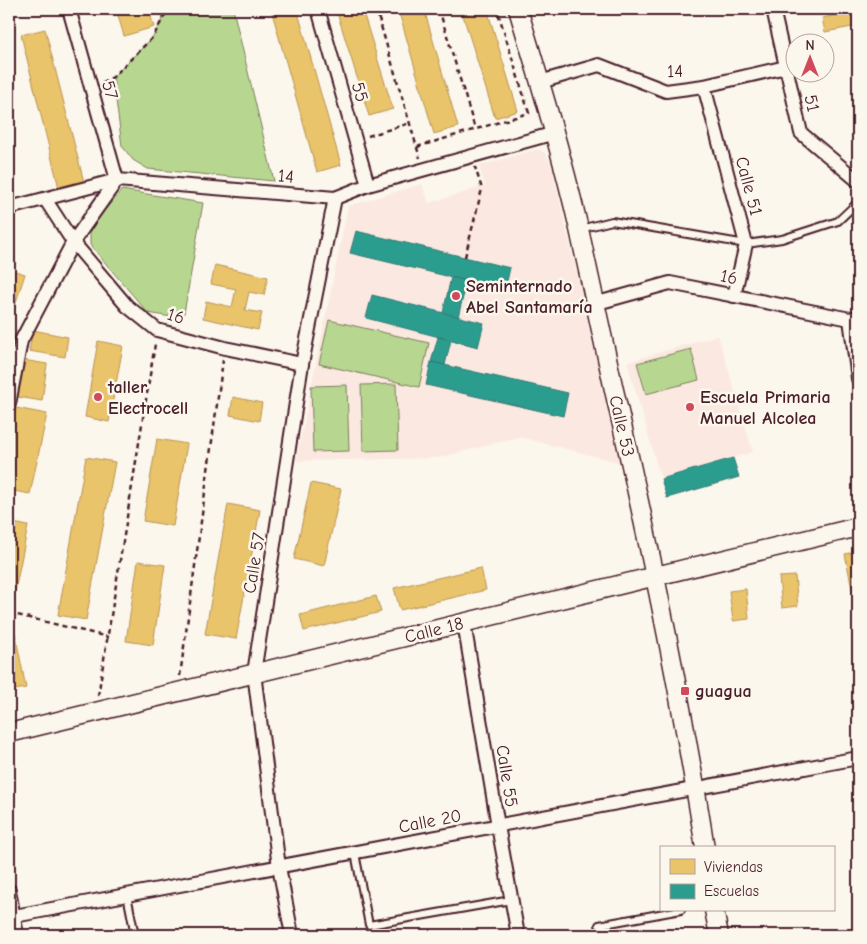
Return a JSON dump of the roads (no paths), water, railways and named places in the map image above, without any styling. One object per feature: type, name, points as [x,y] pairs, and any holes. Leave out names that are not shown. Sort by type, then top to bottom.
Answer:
[{"type":"street","name":"57","points":[[69,9],[118,180]]},
{"type":"street","name":"55","points":[[318,9],[368,185]]},
{"type":"street","name":"Calle 53","points":[[518,9],[555,133],[579,229],[594,304],[656,576],[696,789],[704,846]]},
{"type":"street","name":"51","points":[[773,9],[784,58]]},
{"type":"street","name":"14","points":[[540,82],[599,65],[666,91],[704,86],[784,67]]},
{"type":"street","name":"51","points":[[789,82],[801,133],[858,181]]},
{"type":"street","name":"Calle 51","points":[[704,86],[746,244],[734,296]]},
{"type":"street","name":"14","points":[[9,208],[118,180],[335,198],[368,185],[555,133]]},
{"type":"street","points":[[9,404],[21,341],[73,242],[118,180]]},
{"type":"street","name":"Calle 57","points":[[292,935],[279,867],[254,673],[302,364],[335,198]]},
{"type":"street","name":"16","points":[[45,199],[73,242],[127,306],[157,330],[225,348],[302,364]]},
{"type":"street","name":"16","points":[[594,304],[670,282],[854,318]]},
{"type":"street","points":[[854,318],[858,379]]},
{"type":"street","name":"Calle 18","points":[[9,733],[858,527]]},
{"type":"street","name":"Calle 55","points":[[464,623],[518,935]]},
{"type":"street","name":"Calle 20","points":[[11,917],[858,758]]},
{"type":"street","points":[[9,890],[11,917],[17,935]]},
{"type":"street","points":[[714,912],[718,935]]},
{"type":"lane","points":[[579,229],[612,221],[746,244],[782,239],[838,221],[858,202]]},
{"type":"lane","points":[[355,853],[369,925],[512,900]]},
{"type":"lane","points":[[127,895],[135,935]]},
{"type":"lane","points":[[599,925],[670,912]]},
{"type":"place","name":"Seminternado Abel Santamaría","points":[[456,296]]},
{"type":"place","name":"taller Electrocell","points":[[98,397]]},
{"type":"place","name":"Escuela Primaria Manuel Alcolea","points":[[690,407]]},
{"type":"place","name":"guagua","points":[[685,691]]}]
